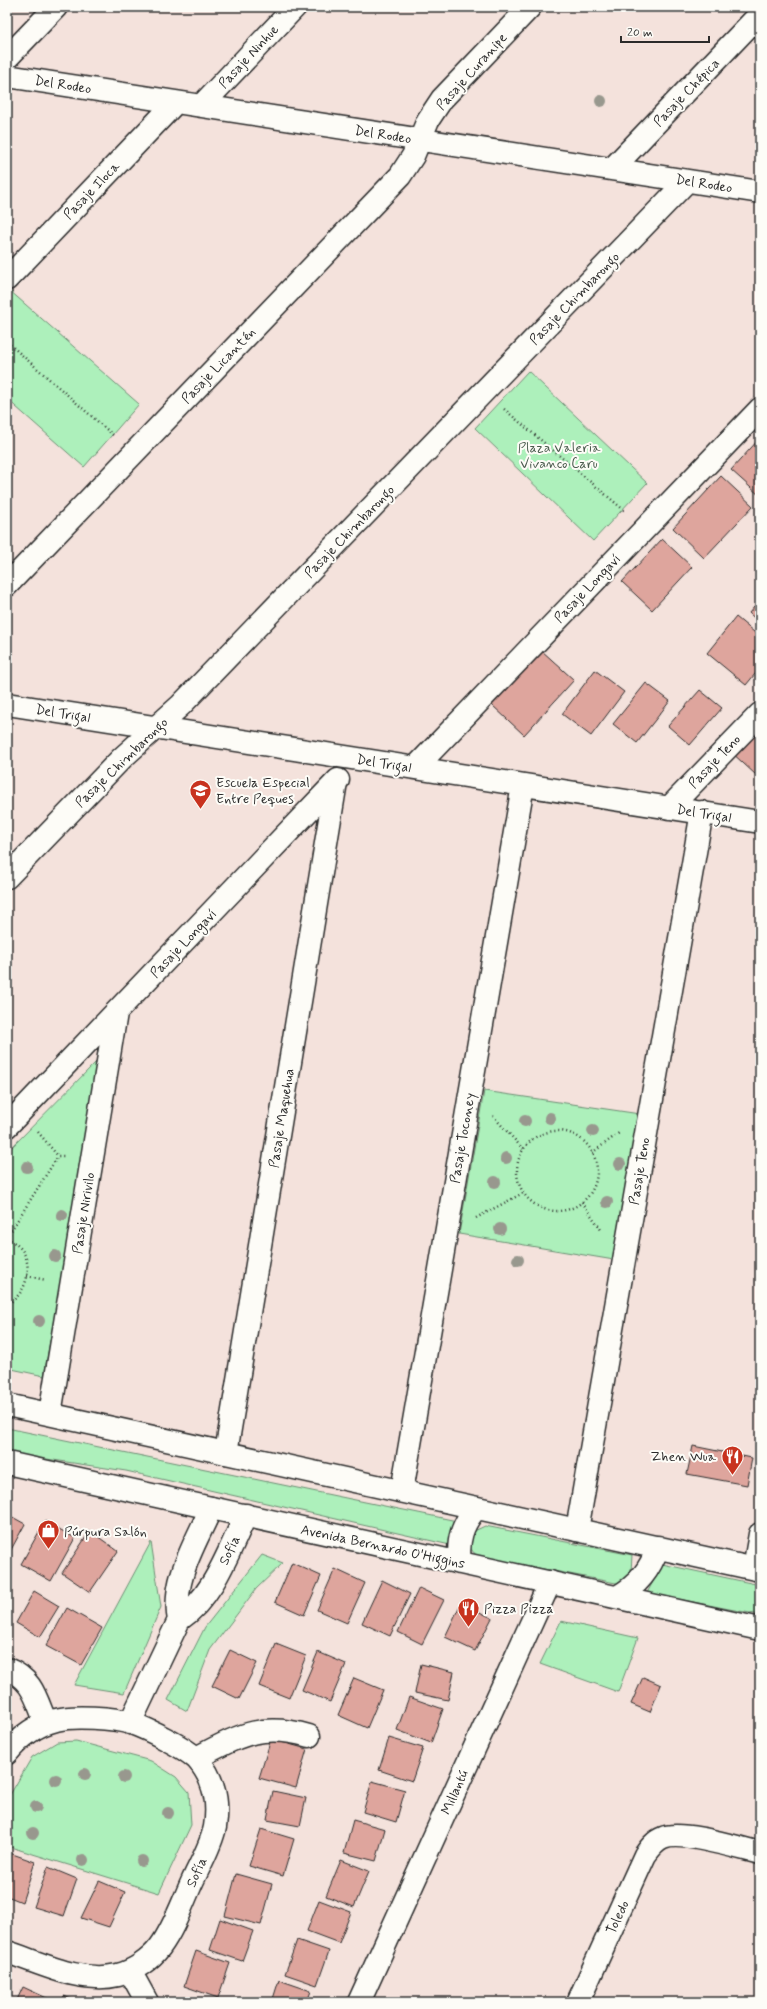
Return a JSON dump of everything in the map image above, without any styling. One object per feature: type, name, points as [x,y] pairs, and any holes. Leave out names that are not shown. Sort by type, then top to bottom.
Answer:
[{"type":"street","points":[[7,58],[56,7]]},
{"type":"street","name":"Pasaje Ninhue","points":[[202,106],[295,7]]},
{"type":"street","name":"Pasaje Curanipe","points":[[419,140],[428,120],[442,99],[530,7]]},
{"type":"street","name":"Pasaje Chépica","points":[[612,169],[760,14]]},
{"type":"street","name":"Del Rodeo","points":[[7,76],[760,192]]},
{"type":"street","name":"Pasaje Iloca","points":[[7,279],[176,102]]},
{"type":"street","name":"Pasaje Licantén","points":[[7,585],[400,176],[412,156],[419,140]]},
{"type":"street","name":"Pasaje Chimbarongo","points":[[7,877],[122,758],[181,705],[687,181]]},
{"type":"street","name":"Pasaje Longaví","points":[[415,768],[760,409]]},
{"type":"street","name":"Del Trigal","points":[[7,704],[760,822]]},
{"type":"street","name":"Pasaje Teno","points":[[669,808],[760,714]]},
{"type":"street","name":"Pasaje Longaví","points":[[14,1119],[359,759]]},
{"type":"street","name":"Pasaje Maquehua","points":[[226,1453],[336,782]]},
{"type":"street","name":"Pasaje Toconey","points":[[402,1491],[523,785]]},
{"type":"street","name":"Pasaje Teno","points":[[577,1530],[702,812]]},
{"type":"street","name":"Pasaje Nirivilo","points":[[50,1414],[116,1013]]},
{"type":"street","points":[[7,1405],[757,1569],[760,1534]]},
{"type":"street","name":"Avenida Bernardo O'Higgins","points":[[7,1463],[760,1629]]},
{"type":"street","points":[[179,1620],[176,1608],[179,1584],[211,1508]]},
{"type":"street","points":[[460,1563],[458,1548],[460,1534],[466,1519],[476,1508]]},
{"type":"street","name":"Sofía","points":[[130,1723],[179,1620],[190,1612],[207,1593],[246,1515]]},
{"type":"street","points":[[617,1597],[638,1582],[653,1560],[658,1547]]},
{"type":"street","name":"Millantú","points":[[359,2002],[550,1582]]},
{"type":"street","points":[[7,1669],[22,1677],[28,1683],[46,1722]]},
{"type":"street","name":"Sofía","points":[[7,1753],[16,1742],[30,1730],[46,1722],[80,1717],[130,1723],[177,1746],[196,1758],[208,1775],[214,1789],[216,1804],[214,1828],[169,1932],[160,1948],[146,1961],[130,1971],[105,1977],[85,1976],[7,1952]]},
{"type":"street","points":[[196,1758],[231,1740],[261,1730],[283,1730],[309,1736]]},
{"type":"street","name":"Toledo","points":[[584,2001],[650,1848],[662,1838],[679,1835],[760,1853]]},
{"type":"street","points":[[130,1971],[147,2002]]},
{"type":"path","points":[[7,342],[133,453]]},
{"type":"path","points":[[484,392],[645,528]]},
{"type":"path","points":[[470,1090],[523,1149]]},
{"type":"path","points":[[14,1119],[58,1156],[92,1156]]},
{"type":"path","points":[[549,1132],[562,1132],[574,1135],[585,1143],[592,1153],[597,1166],[596,1180],[590,1192],[582,1202],[570,1209],[556,1211],[543,1209],[531,1202],[523,1193],[518,1180],[517,1168],[523,1149],[537,1136],[549,1132]]},
{"type":"path","points":[[7,1304],[19,1295],[26,1284],[27,1260],[21,1249],[7,1237],[58,1156]]},
{"type":"path","points":[[446,1235],[523,1193]]},
{"type":"green space","points":[[9,290],[139,404],[84,467],[7,399],[7,293]]},
{"type":"green space","name":"Plaza Valeria Vivanco Caru","points":[[528,371],[647,483],[593,541],[475,428]]},
{"type":"green space","points":[[99,1059],[44,1376],[7,1368],[7,1152]]},
{"type":"green space","points":[[484,1091],[640,1114],[620,1261],[459,1234]]},
{"type":"green space","points":[[7,1428],[457,1521],[450,1545],[126,1471],[7,1453]]},
{"type":"green space","points":[[485,1526],[632,1555],[631,1572],[626,1585],[477,1556],[469,1547],[472,1532]]},
{"type":"green space","points":[[151,1542],[161,1607],[124,1693],[74,1685]]},
{"type":"green space","points":[[262,1555],[283,1563],[256,1589],[210,1650],[187,1711],[168,1700],[205,1627]]},
{"type":"green space","points":[[662,1564],[760,1585],[760,1615],[647,1593]]},
{"type":"green space","points":[[561,1621],[638,1638],[618,1692],[540,1664]]},
{"type":"green space","points":[[76,1741],[151,1761],[176,1777],[189,1792],[191,1825],[159,1893],[7,1846],[7,1800],[32,1757],[57,1742]]},
{"type":"building","points":[[760,438],[760,496],[731,470]]},
{"type":"building","points":[[721,476],[753,506],[704,558],[673,528]]},
{"type":"building","points":[[662,539],[692,567],[652,610],[622,582]]},
{"type":"building","points":[[760,600],[760,623],[749,613]]},
{"type":"building","points":[[736,617],[760,637],[760,668],[746,685],[707,653]]},
{"type":"building","points":[[541,650],[574,680],[524,735],[492,705]]},
{"type":"building","points":[[595,670],[624,692],[591,736],[562,714]]},
{"type":"building","points":[[646,683],[670,701],[637,743],[613,724]]},
{"type":"building","points":[[700,690],[722,708],[690,745],[668,726]]},
{"type":"building","points":[[752,727],[760,734],[760,771],[756,775],[730,751]]},
{"type":"building","points":[[693,1446],[752,1458],[747,1485],[687,1474]]},
{"type":"building","points":[[7,1514],[25,1524],[7,1557]]},
{"type":"building","name":"Púrpura Salón","points":[[45,1521],[75,1538],[51,1581],[21,1564]]},
{"type":"building","points":[[90,1531],[118,1551],[90,1592],[62,1573]]},
{"type":"building","points":[[292,1563],[321,1576],[304,1615],[275,1602]]},
{"type":"building","points":[[335,1569],[365,1583],[347,1623],[317,1610]]},
{"type":"building","points":[[382,1580],[410,1594],[390,1636],[362,1623]]},
{"type":"building","points":[[419,1588],[444,1600],[422,1644],[398,1632]]},
{"type":"building","points":[[34,1591],[59,1606],[40,1637],[16,1623]]},
{"type":"building","name":"Pizza Pizza","points":[[461,1603],[492,1618],[475,1651],[445,1637]]},
{"type":"building","points":[[67,1608],[102,1628],[81,1665],[46,1646]]},
{"type":"building","points":[[276,1644],[306,1656],[289,1698],[259,1686]]},
{"type":"building","points":[[230,1650],[257,1663],[239,1699],[212,1686]]},
{"type":"building","points":[[318,1652],[346,1664],[330,1702],[302,1690]]},
{"type":"building","points":[[421,1664],[454,1672],[448,1700],[415,1693]]},
{"type":"building","points":[[643,1677],[661,1685],[650,1712],[631,1704]]},
{"type":"building","points":[[354,1678],[383,1690],[367,1728],[338,1715]]},
{"type":"building","points":[[409,1697],[443,1709],[431,1743],[397,1730]]},
{"type":"building","points":[[389,1738],[423,1748],[412,1781],[379,1770]]},
{"type":"building","points":[[271,1739],[307,1749],[296,1788],[259,1778]]},
{"type":"building","points":[[372,1781],[405,1790],[396,1822],[363,1812]]},
{"type":"building","points":[[273,1791],[306,1798],[300,1826],[267,1820]]},
{"type":"building","points":[[353,1820],[385,1829],[376,1861],[344,1853]]},
{"type":"building","points":[[261,1829],[294,1839],[283,1876],[249,1866]]},
{"type":"building","points":[[7,1852],[35,1862],[22,1902],[7,1896]]},
{"type":"building","points":[[341,1860],[369,1871],[354,1907],[326,1896]]},
{"type":"building","points":[[48,1867],[77,1879],[64,1916],[34,1907]]},
{"type":"building","points":[[236,1874],[272,1884],[261,1925],[225,1916]]},
{"type":"building","points":[[99,1881],[125,1892],[109,1927],[81,1918]]},
{"type":"building","points":[[319,1900],[351,1912],[339,1943],[307,1931]]},
{"type":"building","points":[[220,1919],[253,1931],[242,1961],[210,1950]]},
{"type":"building","points":[[297,1940],[329,1951],[317,1985],[285,1974]]},
{"type":"building","points":[[196,1951],[230,1963],[218,1998],[184,1986]]},
{"type":"building","points":[[279,1980],[311,1991],[307,2002],[272,2002]]},
{"type":"building","points":[[23,1987],[49,1999],[48,2002],[16,2002]]},
{"type":"building","points":[[64,1996],[78,2002],[61,2002]]},
{"type":"place","name":"Escuela Especial Entre Peques","points":[[201,810]]},
{"type":"place","name":"Zhen Wua","points":[[732,1476]]},
{"type":"place","name":"Púrpura Salón","points":[[48,1550]]},
{"type":"place","name":"Pizza Pizza","points":[[468,1628]]}]
